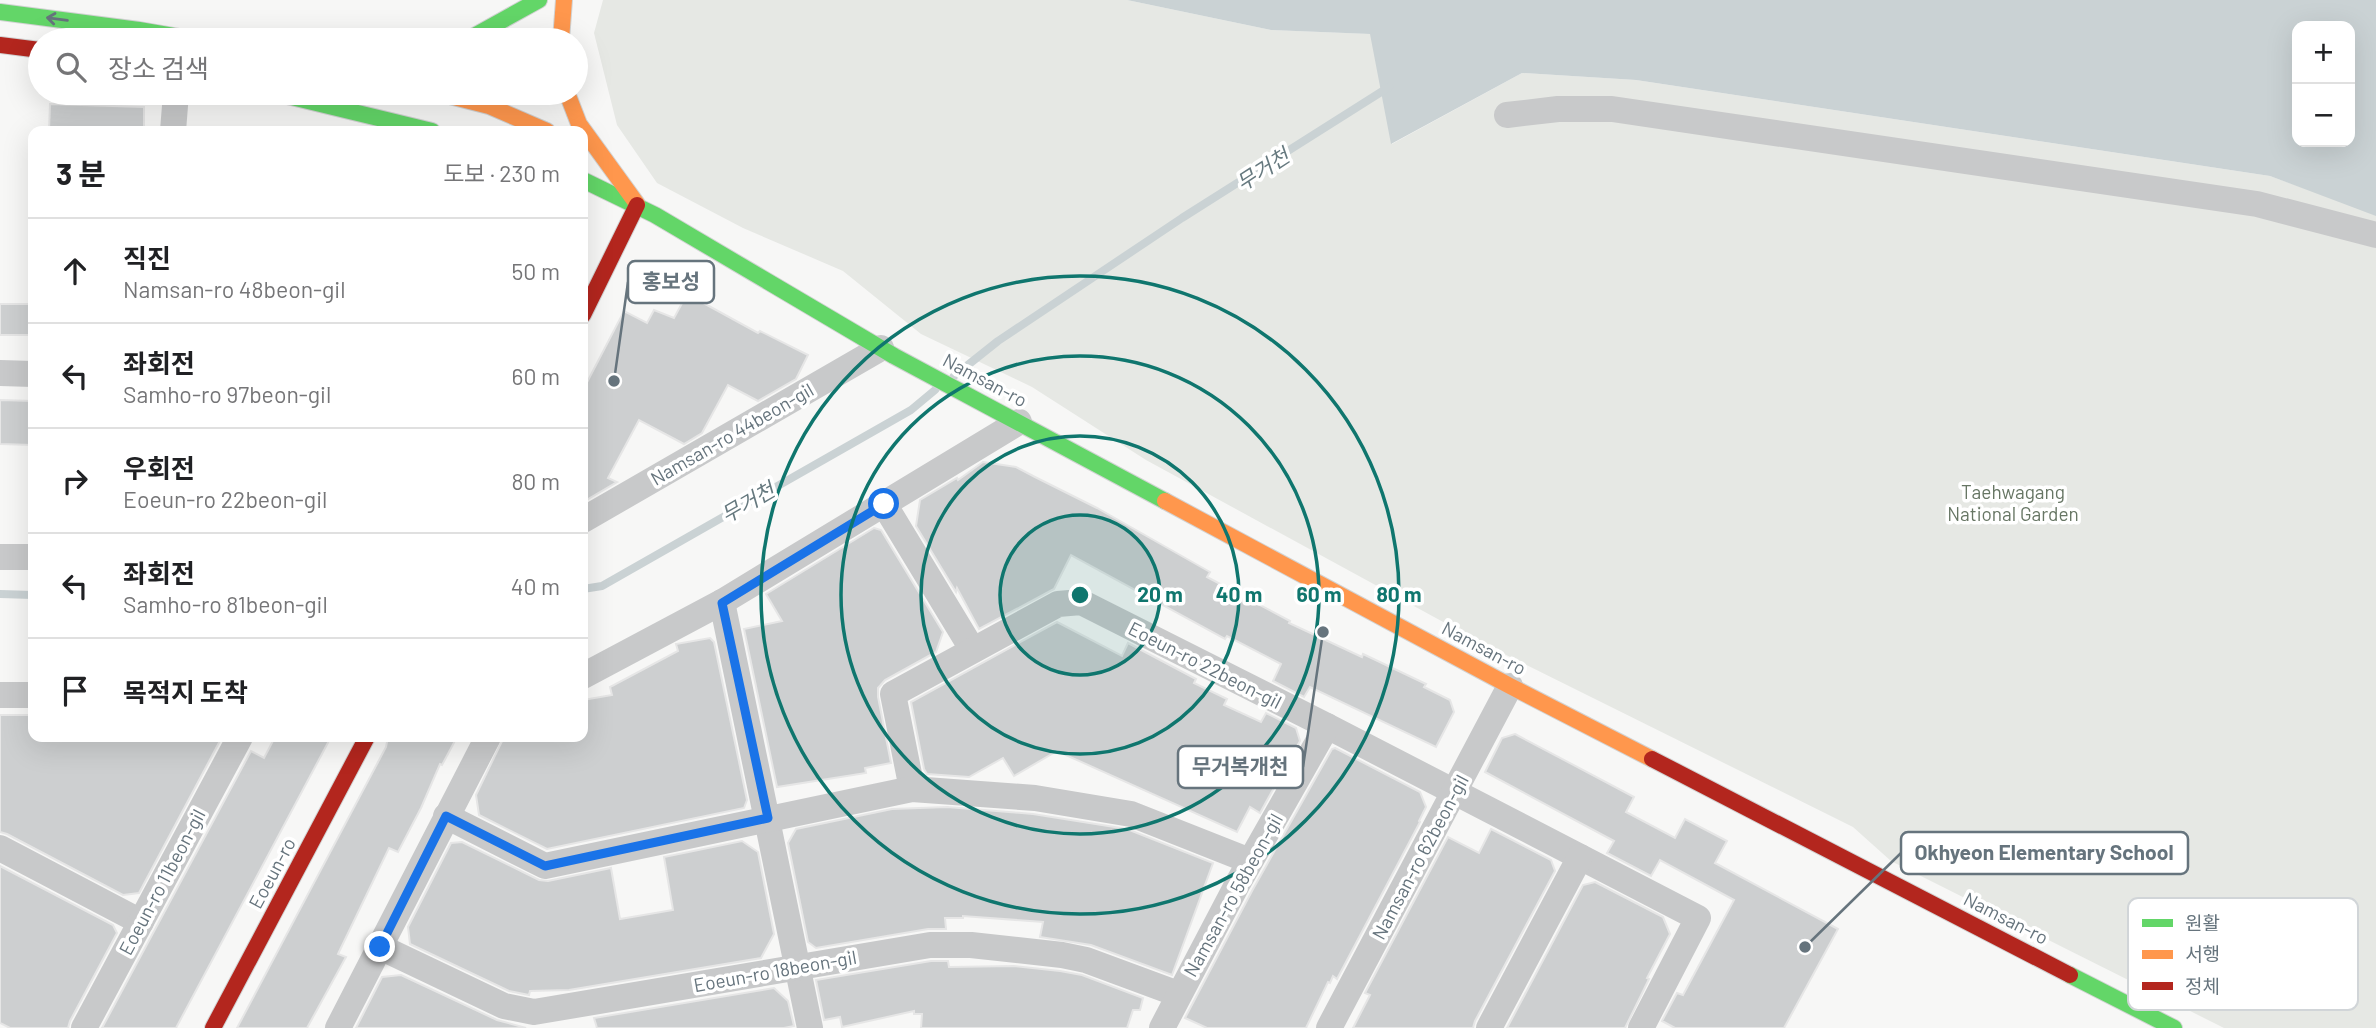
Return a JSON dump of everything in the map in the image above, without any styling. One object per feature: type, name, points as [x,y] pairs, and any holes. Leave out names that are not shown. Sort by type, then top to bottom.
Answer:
[{"type":"main road","points":[[489,28],[539,0]]},
{"type":"main road","points":[[562,28],[564,0]]},
{"type":"main road","points":[[0,12],[124,28]]},
{"type":"main road","points":[[0,46],[28,49]]},
{"type":"main road","points":[[325,105],[411,126]]},
{"type":"main road","points":[[485,105],[537,126]]},
{"type":"main road","points":[[552,126],[561,105]]},
{"type":"main road","points":[[570,105],[580,126]]},
{"type":"main road","points":[[588,136],[638,205],[588,305]]},
{"type":"main road","name":"Namsan-ro","points":[[588,160],[638,205]]},
{"type":"main road","name":"Namsan-ro","points":[[588,182],[638,205],[887,352],[1510,686],[2128,1004]]},
{"type":"main road","name":"Eoeun-ro","points":[[213,1028],[364,742]]},
{"type":"main road","name":"Namsan-ro","points":[[2139,1010],[2174,1028]]},
{"type":"street","points":[[173,126],[175,105]]},
{"type":"street","points":[[1507,115],[1558,109],[1612,109],[2257,204],[2376,235]]},
{"type":"street","name":"Namsan-ro 44beon-gil","points":[[588,517],[887,352]]},
{"type":"street","points":[[0,373],[28,374]]},
{"type":"street","points":[[588,673],[722,603],[1018,422]]},
{"type":"street","points":[[884,504],[972,649]]},
{"type":"street","points":[[0,557],[28,557]]},
{"type":"street","points":[[722,603],[810,1028]]},
{"type":"street","name":"Eoeun-ro 22beon-gil","points":[[912,789],[893,694],[1058,604],[1081,603],[1327,726],[1698,918],[1641,1028]]},
{"type":"street","name":"Namsan-ro 62beon-gil","points":[[1329,1028],[1510,686]]},
{"type":"street","points":[[0,695],[28,695]]},
{"type":"street","name":"Namsan-ro 58beon-gil","points":[[1162,1028],[1250,861],[1327,726]]},
{"type":"street","name":"Eoeun-ro 11beon-gil","points":[[83,1028],[237,742]]},
{"type":"street","points":[[338,1028],[485,742]]},
{"type":"street","points":[[446,816],[545,866],[912,789],[1035,798],[1131,814],[1250,861]]},
{"type":"street","points":[[0,849],[141,922]]},
{"type":"street","points":[[1489,1028],[1580,857]]},
{"type":"street","name":"Eoeun-ro 18beon-gil","points":[[380,947],[504,1006],[534,1012],[930,945],[971,945],[1062,955],[1086,960],[1178,995]]},
{"type":"green space","name":"Taehwagang National Garden","points":[[603,0],[1127,0],[1271,30],[1371,34],[1392,144],[1522,73],[1636,80],[2270,176],[2376,214],[2376,1028],[2224,1028],[2188,1010],[2358,1010],[2358,898],[2128,898],[2128,980],[1891,861],[1853,827],[1478,641],[1146,460],[1032,387],[921,334],[843,271],[743,228],[657,183],[617,125],[594,33]]},
{"type":"shaded area","points":[[1127,0],[2376,0],[2376,216],[2270,176],[1636,80],[1522,73],[1391,144],[1370,34],[1271,30]]},
{"type":"building","points":[[50,105],[144,107],[144,126],[49,126]]},
{"type":"building","points":[[687,294],[758,333],[760,331],[808,355],[796,379],[758,401],[728,385],[702,433],[684,444],[639,420],[608,478],[617,482],[588,499],[588,380],[624,311],[647,323],[654,310],[674,318]]},
{"type":"building","points":[[0,304],[28,304],[28,335],[0,335]]},
{"type":"building","points":[[0,400],[28,401],[28,445],[0,444]]},
{"type":"building","points":[[983,462],[1016,467],[1097,508],[1210,572],[1207,577],[1290,621],[1289,623],[1426,684],[1424,687],[1450,700],[1454,712],[1436,747],[1310,687],[1304,697],[1273,681],[1281,664],[1227,636],[1225,639],[1071,555],[1054,589],[979,629],[957,588],[956,592],[916,526],[920,500],[957,478],[958,480]]},
{"type":"building","points":[[874,528],[881,530],[943,632],[936,652],[885,680],[878,688],[891,763],[865,768],[866,773],[777,787],[744,629],[782,621],[766,594]]},
{"type":"building","points":[[1057,622],[1122,656],[1128,643],[1196,679],[1194,683],[1227,699],[1224,705],[1261,722],[1266,713],[1296,728],[1300,741],[1260,813],[1250,807],[1237,832],[1057,751],[1014,776],[1003,758],[969,777],[927,774],[911,702]]},
{"type":"building","points":[[710,638],[714,642],[747,800],[744,808],[547,849],[479,815],[476,795],[502,742],[588,742],[588,699],[612,695],[610,687],[678,651],[676,644]]},
{"type":"building","points":[[0,715],[28,715],[28,742],[219,742],[139,893],[123,895],[0,832]]},
{"type":"building","points":[[1515,734],[1634,797],[1626,812],[1675,838],[1685,819],[1727,841],[1715,863],[1838,929],[1784,1028],[1675,1028],[1662,1021],[1677,993],[1683,995],[1734,900],[1660,860],[1651,876],[1607,853],[1614,841],[1485,772],[1502,738]]},
{"type":"building","points":[[272,742],[328,742],[176,1028],[102,1028],[251,751],[264,758]]},
{"type":"building","points":[[387,742],[454,742],[442,765],[440,764],[398,852],[389,848],[338,954],[346,957],[307,1028],[237,1028]]},
{"type":"building","points":[[1335,748],[1420,792],[1426,807],[1337,979],[1333,976],[1330,983],[1328,982],[1306,1028],[1207,1028],[1185,1018],[1252,891]]},
{"type":"building","points":[[947,807],[1033,814],[1127,829],[1213,863],[1172,975],[1091,945],[1040,937],[1043,922],[963,916],[945,918],[946,929],[928,929],[816,948],[808,942],[788,843],[796,829],[892,809]]},
{"type":"building","points":[[1491,829],[1551,860],[1555,871],[1473,1028],[1353,1028],[1370,995],[1365,993],[1448,837],[1479,853]]},
{"type":"building","points":[[742,841],[758,852],[774,934],[761,958],[569,990],[530,991],[529,995],[509,991],[410,944],[408,927],[451,843],[462,842],[539,880],[548,881],[611,868],[620,919],[673,910],[664,857]]},
{"type":"building","points":[[0,866],[113,925],[117,933],[68,1028],[10,1028],[0,1023]]},
{"type":"building","points":[[1595,882],[1663,917],[1670,934],[1625,1028],[1507,1028],[1583,885]]},
{"type":"building","points":[[931,961],[948,961],[949,967],[1014,966],[1060,971],[1082,975],[1143,998],[1140,1010],[1133,1010],[1127,1028],[921,1028],[922,1014],[914,1014],[914,1011],[842,1027],[840,1017],[824,1020],[816,980]]},
{"type":"building","points":[[401,975],[497,1020],[526,1028],[356,1028],[382,977]]},
{"type":"building","points":[[774,988],[788,1001],[794,1026],[597,1028],[594,1018]]},
{"type":"waterway","name":"무거천","points":[[954,376],[998,341],[1182,218],[1389,87]]},
{"type":"waterway","name":"무거천","points":[[588,588],[602,586],[911,410],[935,390]]},
{"type":"waterway","name":"무거천","points":[[0,594],[28,595]]},
{"type":"traffic: fast","points":[[489,28],[539,0]]},
{"type":"traffic: fast","points":[[0,12],[124,28]]},
{"type":"traffic: fast","points":[[325,105],[411,126]]},
{"type":"traffic: fast","points":[[588,182],[655,215],[894,356],[1165,501]]},
{"type":"traffic: fast","points":[[2070,975],[2128,1005]]},
{"type":"traffic: fast","points":[[2139,1010],[2174,1028]]},
{"type":"traffic: slow","points":[[562,28],[564,0]]},
{"type":"traffic: slow","points":[[485,105],[535,126]]},
{"type":"traffic: slow","points":[[572,105],[580,126]]},
{"type":"traffic: slow","points":[[588,136],[637,204]]},
{"type":"traffic: slow","points":[[1165,501],[1652,759]]},
{"type":"traffic: jam","points":[[0,45],[28,48]]},
{"type":"traffic: jam","points":[[588,305],[637,205]]},
{"type":"traffic: jam","points":[[213,1028],[364,742]]},
{"type":"traffic: jam","points":[[1652,759],[2070,975]]},
{"type":"place","name":"홍보성","points":[[614,381]]},
{"type":"place","name":"무거복개천","points":[[1323,632]]},
{"type":"place","name":"Okhyeon Elementary School","points":[[1805,947]]},
{"type":"route","points":[[380,947],[446,816],[545,866],[768,818],[722,603],[884,504]]}]
